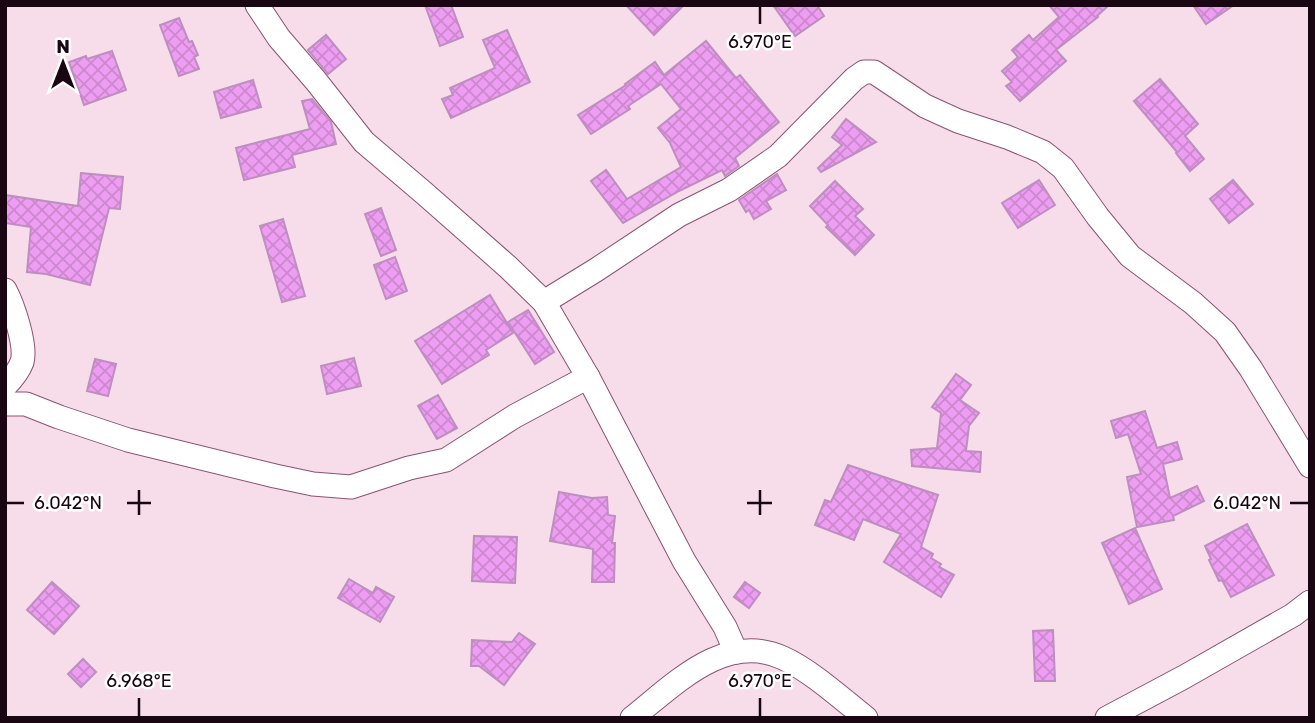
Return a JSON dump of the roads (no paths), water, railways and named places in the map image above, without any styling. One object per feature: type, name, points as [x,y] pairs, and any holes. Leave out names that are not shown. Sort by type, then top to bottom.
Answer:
[{"type":"street","points":[[257,5],[279,38],[364,142],[435,202],[544,302],[588,377],[684,561],[725,627],[736,652]]},
{"type":"street","points":[[544,302],[679,215],[729,190],[778,156],[854,79],[864,72],[874,72],[925,106],[1043,152],[1063,167],[1130,257],[1193,303],[1225,331],[1310,466]]},
{"type":"street","points":[[5,289],[22,341],[22,362],[5,387]]},
{"type":"street","points":[[5,404],[26,404],[128,440],[275,476],[313,484],[351,486],[446,460],[515,416],[588,377]]},
{"type":"street","points":[[1107,718],[1293,615],[1310,602]]},
{"type":"street","points":[[632,718],[686,675],[715,658],[736,652],[758,651],[781,657],[796,665],[866,718]]}]
